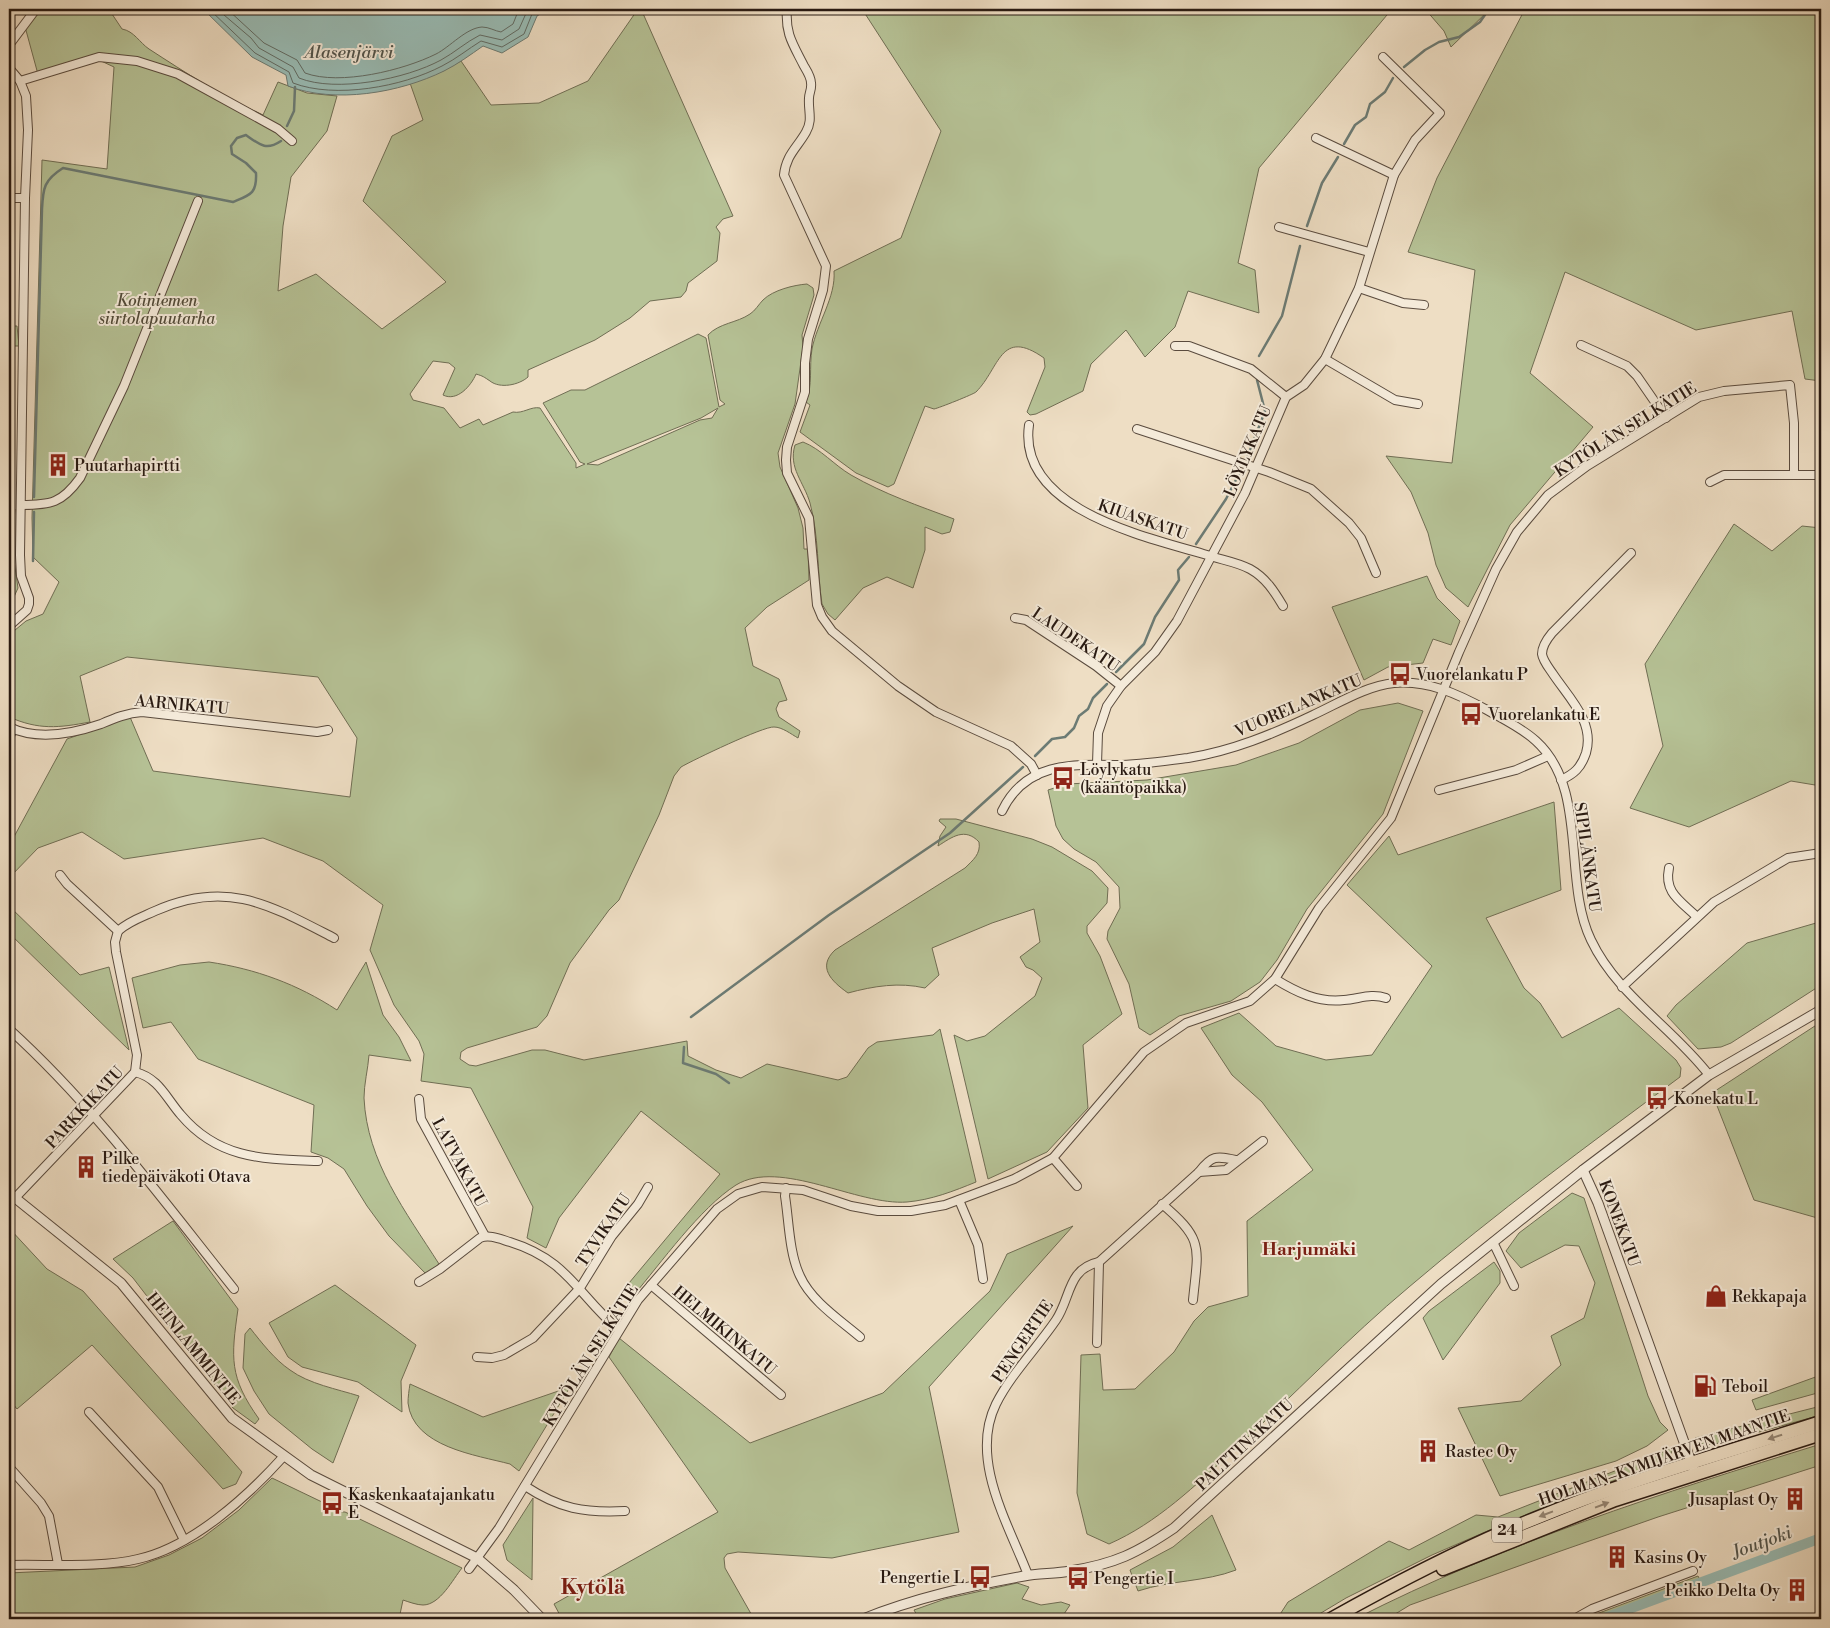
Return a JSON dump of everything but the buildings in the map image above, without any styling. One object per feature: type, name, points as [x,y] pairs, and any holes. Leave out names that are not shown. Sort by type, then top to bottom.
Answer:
[{"type":"highway","name":"HOLMAN–KYMIJÄRVEN MAANTIE","points":[[1693,1469],[1821,1422]]},
{"type":"highway","name":"HOLMAN–KYMIJÄRVEN MAANTIE","points":[[1332,1619],[1409,1577],[1501,1532],[1582,1500],[1821,1434]]},
{"type":"street","points":[[9,46],[36,9]]},
{"type":"street","points":[[787,9],[786,25],[788,35],[812,84],[809,98],[811,114],[806,133],[789,154],[785,163],[784,175],[826,266],[824,284],[808,339],[805,363],[805,392],[787,447],[786,460],[787,473],[809,518],[817,605],[822,617],[832,631],[898,686],[936,712],[1012,746],[1031,764],[1037,775]]},
{"type":"street","name":"LÖYLYKATU","points":[[1097,764],[1096,742],[1107,706],[1121,686],[1142,666],[1166,638],[1212,557],[1256,469],[1286,397],[1304,386],[1325,360],[1359,288],[1394,175],[1415,140],[1440,112],[1383,57]]},
{"type":"street","points":[[20,81],[99,58],[137,61],[178,74],[271,125],[286,134],[292,142]]},
{"type":"street","points":[[9,68],[20,81],[26,96],[28,130],[25,198],[21,576],[29,598],[27,610],[9,626]]},
{"type":"street","points":[[1316,138],[1394,175]]},
{"type":"street","points":[[9,198],[25,198]]},
{"type":"street","points":[[22,504],[56,503],[71,491],[80,478],[124,386],[198,201]]},
{"type":"street","points":[[1279,227],[1370,252]]},
{"type":"street","points":[[1359,288],[1403,303],[1424,305]]},
{"type":"street","points":[[1581,345],[1627,366],[1637,376],[1666,418]]},
{"type":"street","points":[[1175,346],[1188,346],[1251,370],[1286,397]]},
{"type":"street","points":[[1325,360],[1395,400],[1418,404]]},
{"type":"street","name":"KYTÖLÄN SELKÄTIE","points":[[469,1569],[499,1528],[619,1330],[651,1285],[717,1209],[738,1194],[762,1187],[803,1190],[851,1206],[878,1211],[911,1211],[945,1205],[1014,1179],[1053,1158],[1144,1052],[1186,1024],[1250,1001],[1275,979],[1319,908],[1390,818],[1400,800],[1443,689],[1503,556],[1531,514],[1565,481],[1687,404],[1711,393],[1790,385],[1794,423],[1794,475]]},
{"type":"street","name":"KIUASKATU","points":[[1029,425],[1028,444],[1039,474],[1051,488],[1075,507],[1093,517],[1212,557],[1242,565],[1252,570],[1269,584],[1283,606]]},
{"type":"street","points":[[1137,429],[1301,484],[1321,496],[1349,523],[1361,538],[1376,573]]},
{"type":"street","points":[[1710,482],[1724,475],[1821,475]]},
{"type":"street","points":[[1561,780],[1580,768],[1588,745],[1588,730],[1578,708],[1545,661],[1543,647],[1552,633],[1631,553]]},
{"type":"street","name":"LAUDEKATU","points":[[1015,618],[1026,620],[1096,666],[1121,686]]},
{"type":"street","name":"VUORELANKATU","points":[[1002,811],[1015,788],[1037,775],[1054,768],[1097,764],[1141,764],[1223,750],[1282,729],[1366,690],[1383,685],[1410,684],[1443,689]]},
{"type":"street","name":"SIPILÄNKATU","points":[[1443,689],[1476,704],[1523,731],[1538,742],[1548,756],[1561,780],[1570,815],[1580,910],[1590,938],[1605,966],[1622,987],[1690,1050],[1709,1075]]},
{"type":"street","name":"AARNIKATU","points":[[11,728],[55,735],[76,732],[128,713],[142,712],[317,732],[328,730]]},
{"type":"street","points":[[9,738],[11,728]]},
{"type":"street","points":[[1439,790],[1516,770],[1548,756]]},
{"type":"street","points":[[1622,987],[1696,916],[1714,902],[1774,865],[1801,854],[1821,853]]},
{"type":"street","points":[[1669,868],[1666,880],[1670,890],[1696,916]]},
{"type":"street","points":[[60,875],[67,884],[118,931],[126,924],[170,904],[218,896],[261,903],[334,938]]},
{"type":"street","name":"PARKKIKATU","points":[[12,1196],[96,1116],[135,1072],[137,1055],[116,952],[115,942],[118,931]]},
{"type":"street","points":[[1275,979],[1294,990],[1320,1000],[1343,1000],[1377,995],[1386,998]]},
{"type":"street","name":"KONEKATU","points":[[1693,1469],[1598,1203],[1583,1170],[1709,1075],[1821,1010]]},
{"type":"street","points":[[9,1029],[35,1052],[96,1116],[234,1289]]},
{"type":"street","points":[[135,1072],[154,1080],[182,1117],[220,1147],[260,1159],[318,1161]]},
{"type":"street","name":"LATVAKATU","points":[[419,1099],[421,1119],[485,1236]]},
{"type":"street","points":[[1199,1172],[1220,1172],[1226,1170],[1236,1160],[1263,1141]]},
{"type":"street","name":"PENGERTIE","points":[[1028,1575],[994,1488],[987,1459],[986,1430],[996,1403],[1057,1318],[1073,1280],[1082,1268],[1099,1262],[1199,1172],[1208,1160],[1216,1157],[1236,1160]]},
{"type":"street","points":[[1053,1158],[1077,1186]]},
{"type":"street","name":"PALTTINAKATU","points":[[863,1619],[904,1603],[1028,1575],[1068,1572],[1106,1564],[1139,1551],[1174,1528],[1434,1290],[1583,1170]]},
{"type":"street","name":"TYVIKATU","points":[[477,1357],[492,1358],[518,1348],[533,1338],[580,1288],[612,1236],[638,1204],[648,1187]]},
{"type":"street","points":[[786,1188],[785,1196],[794,1258],[800,1276],[812,1294],[860,1337]]},
{"type":"street","name":"HEINLAMMINTIE","points":[[12,1196],[103,1267],[121,1284],[232,1418],[283,1457],[343,1493],[448,1542],[477,1558],[514,1590],[542,1619]]},
{"type":"street","points":[[959,1200],[978,1245],[983,1279]]},
{"type":"street","points":[[1162,1204],[1185,1223],[1194,1236],[1197,1255],[1194,1300]]},
{"type":"street","points":[[419,1282],[440,1269],[472,1243],[485,1236],[536,1252],[558,1266],[619,1330]]},
{"type":"street","points":[[1493,1242],[1514,1286]]},
{"type":"street","points":[[1097,1343],[1099,1262]]},
{"type":"street","name":"HELMIKINKATU","points":[[651,1285],[781,1395]]},
{"type":"street","points":[[88,1412],[158,1487],[184,1540]]},
{"type":"street","points":[[9,1565],[138,1560],[163,1551],[211,1524],[283,1457]]},
{"type":"street","points":[[9,1466],[41,1503],[49,1516],[58,1564]]},
{"type":"street","points":[[525,1486],[570,1508],[593,1512],[625,1511]]},
{"type":"street","points":[[1574,1619],[1592,1609],[1694,1571]]},
{"type":"green space","name":"Kotiniemen siirtolapuutarha","points":[[51,9],[116,9],[112,14],[122,29],[133,35],[149,49],[219,93],[263,115],[278,82],[307,93],[337,96],[327,131],[291,177],[283,226],[278,291],[316,274],[382,329],[446,282],[363,201],[392,136],[423,120],[410,83],[443,71],[461,61],[491,105],[539,103],[588,81],[638,9],[641,9],[733,216],[723,219],[716,227],[720,233],[717,261],[688,283],[686,291],[681,297],[650,301],[630,318],[595,340],[528,370],[528,377],[520,382],[499,385],[476,374],[463,392],[448,397],[443,395],[455,368],[449,363],[433,361],[410,394],[413,400],[444,408],[460,428],[479,419],[483,425],[513,412],[540,408],[576,463],[576,468],[585,464],[580,462],[543,403],[571,390],[585,390],[698,334],[706,338],[719,407],[725,404],[720,400],[708,335],[723,325],[750,314],[767,296],[778,291],[807,284],[813,288],[814,295],[802,335],[803,347],[795,404],[778,453],[780,467],[798,508],[803,528],[804,549],[808,549],[809,580],[767,607],[745,628],[753,666],[779,679],[787,700],[779,702],[776,709],[779,717],[800,731],[798,738],[780,728],[768,728],[728,744],[681,767],[674,776],[659,815],[619,900],[609,910],[570,963],[547,1016],[537,1027],[467,1048],[461,1052],[460,1059],[469,1065],[476,1066],[532,1050],[545,1050],[584,1060],[687,1041],[688,1056],[716,1070],[741,1078],[767,1064],[838,1080],[847,1077],[868,1048],[877,1042],[933,1035],[940,1029],[976,1182],[934,1197],[907,1202],[866,1197],[797,1180],[774,1177],[754,1178],[736,1185],[709,1207],[681,1237],[633,1296],[624,1289],[720,1174],[641,1111],[559,1218],[546,1248],[527,1238],[533,1207],[471,1088],[421,1081],[424,1054],[419,1041],[394,1005],[370,950],[383,905],[323,861],[263,838],[124,859],[82,832],[38,848],[9,878],[9,846],[67,739],[130,717],[153,771],[350,797],[357,738],[318,677],[127,657],[80,676],[90,722],[49,727],[30,724],[9,717],[9,635],[26,621],[43,614],[59,582],[33,557],[32,518],[42,160],[107,169],[114,67],[99,60],[39,78],[24,23],[38,13]],"holes":[[[718,408],[712,418],[700,420],[598,465],[587,464],[701,418]]]},
{"type":"green space","points":[[862,9],[1392,9],[1259,168],[1238,263],[1255,270],[1259,313],[1188,291],[1175,327],[1145,357],[1126,330],[1091,364],[1083,391],[1036,414],[1030,415],[1027,412],[1045,367],[1044,358],[1029,350],[1018,347],[1009,349],[1002,354],[976,392],[934,409],[925,406],[894,484],[888,487],[856,473],[800,432],[810,405],[806,402],[810,383],[814,339],[832,290],[834,271],[901,238],[941,131]]},
{"type":"green space","points":[[1425,9],[1490,9],[1451,47],[1444,31]]},
{"type":"green space","points":[[1525,9],[1821,9],[1821,381],[1805,379],[1792,311],[1696,330],[1565,272],[1530,373],[1593,427],[1510,525],[1468,607],[1446,588],[1436,565],[1428,533],[1411,492],[1386,456],[1452,463],[1475,270],[1408,252],[1437,178]]},
{"type":"green space","points":[[9,326],[17,326],[19,346],[9,346]]},
{"type":"green space","points":[[803,442],[863,482],[954,519],[950,532],[942,534],[925,527],[925,550],[913,588],[887,577],[863,588],[835,620],[828,614],[822,604],[813,515],[807,495],[795,468],[793,453],[795,445]]},
{"type":"green space","points":[[9,509],[15,509],[12,547],[18,588],[9,608]]},
{"type":"green space","points":[[1734,524],[1772,551],[1802,526],[1821,528],[1821,786],[1791,781],[1689,827],[1630,808],[1663,746],[1645,664]]},
{"type":"green space","points":[[1427,576],[1437,598],[1460,621],[1451,645],[1433,639],[1423,663],[1388,667],[1364,680],[1332,607]]},
{"type":"green space","points":[[1398,703],[1423,711],[1383,814],[1307,909],[1277,960],[1260,982],[1231,1001],[1179,1016],[1150,1035],[1139,1028],[1129,984],[1107,939],[1108,931],[1120,908],[1119,887],[1096,862],[1074,849],[1063,839],[1056,826],[1048,790],[1067,784],[1147,780],[1236,765],[1299,743],[1360,710]]},
{"type":"green space","points":[[1554,802],[1561,890],[1486,918],[1524,988],[1540,1003],[1562,1038],[1619,1008],[1676,1060],[1681,1068],[1680,1077],[1509,1206],[1409,1287],[1364,1326],[1220,1463],[1160,1514],[1109,1544],[1087,1534],[1077,1493],[1081,1355],[1100,1354],[1103,1390],[1135,1389],[1174,1352],[1194,1321],[1208,1307],[1248,1296],[1247,1221],[1313,1170],[1262,1102],[1232,1075],[1201,1028],[1239,1013],[1276,1046],[1326,1060],[1372,1055],[1432,966],[1347,885],[1389,836],[1398,855]]},
{"type":"green space","points":[[940,819],[956,819],[1032,839],[1052,847],[1092,871],[1108,888],[1107,903],[1087,926],[1087,933],[1100,956],[1122,1014],[1083,1045],[1088,1108],[1047,1152],[988,1179],[954,1035],[967,1041],[985,1036],[1035,996],[1042,978],[1026,967],[1020,957],[1040,942],[1034,909],[992,923],[932,948],[939,975],[925,988],[906,985],[886,986],[848,993],[836,984],[828,973],[827,968],[827,962],[835,950],[965,868],[976,856],[979,850],[979,842],[969,835],[958,835],[938,846],[940,836],[946,827],[939,821]]},
{"type":"green space","points":[[9,906],[80,975],[109,967],[129,1050],[9,933]]},
{"type":"green space","points":[[1821,917],[1821,985],[1731,1043],[1721,1047],[1698,1049],[1667,1016],[1676,1005],[1747,943],[1816,923]]},
{"type":"green space","points":[[209,962],[260,973],[276,979],[307,993],[337,1010],[366,962],[383,1015],[399,1037],[411,1061],[369,1055],[364,1093],[367,1121],[372,1144],[390,1186],[439,1264],[426,1274],[389,1236],[367,1206],[344,1169],[328,1158],[311,1152],[314,1105],[198,1059],[171,1022],[143,1028],[132,978],[180,965]]},
{"type":"green space","points":[[1821,1022],[1821,1219],[1754,1200],[1712,1093]]},
{"type":"green space","points":[[1572,1193],[1584,1198],[1648,1396],[1660,1422],[1668,1430],[1647,1446],[1616,1461],[1500,1496],[1458,1408],[1521,1401],[1561,1365],[1551,1336],[1584,1318],[1595,1283],[1579,1246],[1565,1245],[1521,1268],[1506,1251],[1519,1233]]},
{"type":"green space","points":[[173,1221],[238,1309],[234,1341],[235,1367],[242,1391],[259,1419],[255,1424],[233,1408],[133,1278],[113,1259]]},
{"type":"green space","points":[[1073,1226],[929,1387],[959,1532],[832,1558],[738,1552],[727,1554],[724,1558],[725,1568],[754,1619],[562,1619],[554,1604],[718,1512],[609,1357],[619,1338],[750,1443],[883,1393],[990,1291],[1007,1254]]},
{"type":"green space","points":[[9,1228],[47,1269],[83,1291],[242,1472],[236,1484],[223,1489],[92,1345],[17,1409],[9,1399]]},
{"type":"green space","points":[[1494,1262],[1500,1271],[1500,1283],[1443,1360],[1423,1318],[1429,1311]]},
{"type":"green space","points":[[335,1285],[416,1345],[401,1381],[402,1412],[358,1382],[302,1367],[288,1357],[269,1323]]},
{"type":"green space","points":[[250,1328],[273,1356],[298,1375],[314,1383],[359,1396],[333,1463],[312,1449],[269,1414],[254,1391],[243,1368],[245,1334]]},
{"type":"green space","points":[[1821,1375],[1821,1392],[1756,1410],[1752,1400]]},
{"type":"green space","points":[[410,1384],[483,1417],[570,1387],[519,1471],[510,1464],[448,1447],[421,1430],[412,1418],[408,1403]]},
{"type":"green space","points":[[1821,1406],[1821,1415],[1719,1443],[1703,1444],[1695,1438]]},
{"type":"green space","points":[[1821,1444],[1821,1465],[1658,1517],[1555,1553],[1410,1605],[1387,1619],[1355,1619],[1468,1566],[1584,1521],[1702,1481]]},
{"type":"green space","points":[[1673,1448],[1670,1456],[1664,1461],[1506,1523],[1432,1555],[1346,1598],[1311,1619],[1277,1619],[1288,1602],[1389,1541],[1409,1550],[1476,1515],[1498,1517]]},
{"type":"green space","points":[[272,1478],[322,1502],[335,1512],[345,1512],[462,1568],[446,1591],[435,1601],[423,1605],[403,1600],[399,1619],[9,1619],[9,1573],[135,1567],[169,1555],[202,1538],[239,1510]]},
{"type":"green space","points":[[533,1498],[532,1580],[507,1560],[503,1545]]},
{"type":"green space","points":[[1212,1515],[1236,1570],[1212,1577],[1150,1587],[1138,1591],[1130,1570],[1173,1547]]},
{"type":"green space","points":[[1698,1576],[1700,1580],[1596,1619],[1583,1619]]},
{"type":"green space","points":[[1017,1583],[1029,1587],[1022,1599],[1041,1605],[1061,1602],[1070,1605],[1064,1614],[1055,1619],[919,1619],[914,1610],[945,1599]]},
{"type":"water","name":"Alasenjärvi","points":[[203,9],[548,9],[537,16],[528,37],[502,53],[483,46],[444,71],[426,79],[367,94],[346,95],[306,91],[288,86],[286,75],[252,57]]},
{"type":"waterway","points":[[1404,67],[1425,50],[1439,42],[1459,37],[1480,22],[1489,9]]},
{"type":"waterway","points":[[1344,144],[1355,125],[1366,117],[1370,104],[1385,92],[1393,78]]},
{"type":"waterway","points":[[287,126],[294,111],[295,87]]},
{"type":"waterway","points":[[34,497],[42,209],[44,190],[48,181],[63,168],[233,202],[251,193],[254,190],[256,180],[256,173],[246,163],[232,154],[231,146],[237,138],[246,135],[263,146],[271,146],[281,141]]},
{"type":"waterway","points":[[1307,226],[1322,183],[1338,157]]},
{"type":"waterway","points":[[1259,356],[1282,316],[1300,246]]},
{"type":"waterway","points":[[1247,458],[1265,411],[1257,380]]},
{"type":"waterway","points":[[1196,544],[1226,499],[1240,472]]},
{"type":"waterway","points":[[33,561],[34,512]]},
{"type":"waterway","points":[[1116,672],[1144,644],[1155,617],[1179,580],[1178,570],[1189,557]]},
{"type":"waterway","points":[[1035,756],[1052,739],[1065,737],[1074,728],[1079,716],[1088,709],[1093,698],[1107,684]]},
{"type":"waterway","points":[[691,1017],[829,915],[950,833],[1023,767]]},
{"type":"waterway","points":[[684,1047],[683,1063],[716,1074],[729,1083]]},
{"type":"waterway","name":"Joutjoki","points":[[1602,1619],[1821,1538]]},
{"type":"place","name":"Puutarhapirtti","points":[[58,465]]},
{"type":"place","name":"Vuorelankatu P","points":[[1400,674]]},
{"type":"place","name":"Vuorelankatu E","points":[[1471,714]]},
{"type":"place","name":"Löylykatu (kääntöpaikka)","points":[[1063,778]]},
{"type":"place","name":"Konekatu L","points":[[1657,1098]]},
{"type":"place","name":"Pilke tiedepäiväkoti Otava","points":[[86,1167]]},
{"type":"place","name":"Rekkapaja","points":[[1716,1296]]},
{"type":"place","name":"Teboil","points":[[1705,1386]]},
{"type":"place","name":"Rastec Oy","points":[[1428,1451]]},
{"type":"place","name":"Jusaplast Oy","points":[[1795,1499]]},
{"type":"place","name":"Kaskenkaatajankatu E","points":[[332,1503]]},
{"type":"place","name":"Kasins Oy","points":[[1617,1557]]},
{"type":"place","name":"Pengertie L","points":[[980,1577]]},
{"type":"place","name":"Pengertie I","points":[[1078,1578]]},
{"type":"place","name":"Peikko Delta Oy","points":[[1797,1590]]},
{"type":"district","name":"Harjumäki","points":[[1309,1249]]},
{"type":"district","name":"Kytölä","points":[[593,1587]]}]
